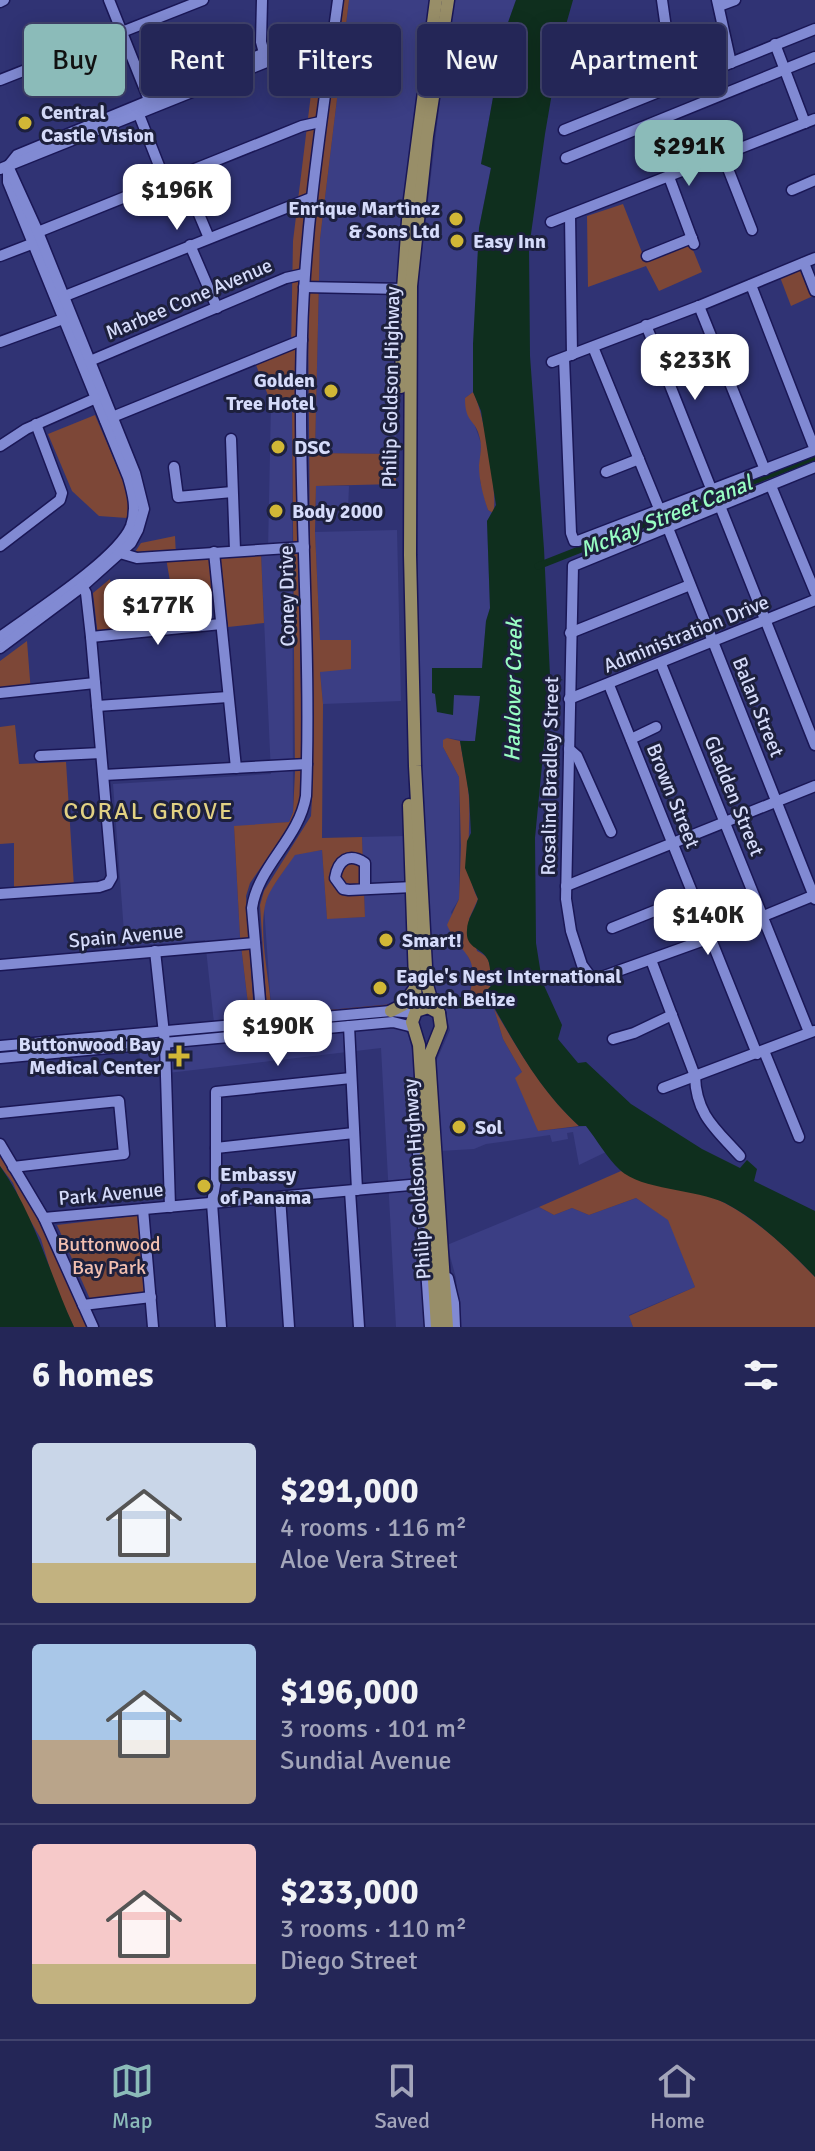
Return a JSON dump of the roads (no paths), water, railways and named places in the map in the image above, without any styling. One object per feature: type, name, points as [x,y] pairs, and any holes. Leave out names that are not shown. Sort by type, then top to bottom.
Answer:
[{"type":"main road","name":"Philip Goldson Highway","points":[[436,0],[409,207],[403,289],[402,555],[415,1020],[437,1327]]},
{"type":"main road","name":"Philip Goldson Highway","points":[[439,1013],[427,985],[415,766],[409,418],[411,286],[418,206],[448,0]]},
{"type":"main road","points":[[391,1011],[403,1005],[416,987]]},
{"type":"main road","points":[[428,1007],[439,1013],[442,1022],[439,1031],[427,1037],[415,1020],[428,1007]]},
{"type":"main road","name":"Philip Goldson Highway","points":[[439,1031],[429,1057],[447,1327]]},
{"type":"street","points":[[109,0],[119,24]]},
{"type":"street","points":[[125,31],[203,0]]},
{"type":"street","points":[[262,0],[261,42],[264,53]]},
{"type":"street","name":"Coney Drive","points":[[335,24],[338,0]]},
{"type":"street","points":[[662,0],[666,24]]},
{"type":"street","points":[[731,63],[718,3],[735,0]]},
{"type":"street","points":[[726,65],[815,29]]},
{"type":"street","points":[[125,40],[149,100]]},
{"type":"street","points":[[551,222],[810,121],[775,44]]},
{"type":"street","points":[[136,109],[149,100],[269,51]]},
{"type":"street","points":[[566,158],[815,57]]},
{"type":"street","points":[[107,419],[90,361],[60,298],[12,180],[3,166],[17,155],[269,60]]},
{"type":"street","points":[[0,80],[24,71]]},
{"type":"street","name":"Coney Drive","points":[[263,1035],[252,908],[255,890],[300,821],[306,796],[302,340],[304,274],[324,96]]},
{"type":"street","points":[[564,130],[647,96]]},
{"type":"street","points":[[136,109],[165,181]]},
{"type":"street","points":[[0,256],[36,237],[165,181],[302,126],[320,122]]},
{"type":"street","points":[[723,156],[752,230]]},
{"type":"street","points":[[182,174],[209,238]]},
{"type":"street","points":[[647,256],[693,241],[669,177]]},
{"type":"street","points":[[792,190],[815,180]]},
{"type":"street","points":[[60,298],[311,198]]},
{"type":"street","points":[[570,215],[563,358],[571,533],[574,541],[815,450],[751,285]]},
{"type":"street","points":[[190,245],[217,308]]},
{"type":"street","points":[[563,358],[815,258]]},
{"type":"street","points":[[804,263],[815,291]]},
{"type":"street","name":"Marbee Cone Avenue","points":[[90,361],[286,278],[304,274]]},
{"type":"street","points":[[304,287],[403,289]]},
{"type":"street","points":[[2,640],[118,552],[138,530],[144,509],[135,473],[94,399],[63,319],[60,298]]},
{"type":"street","points":[[699,306],[765,470]]},
{"type":"street","points":[[0,342],[63,319]]},
{"type":"street","points":[[646,325],[712,491]]},
{"type":"street","points":[[107,419],[302,340]]},
{"type":"street","points":[[593,347],[660,511]]},
{"type":"street","points":[[0,446],[36,424],[94,399]]},
{"type":"street","points":[[0,546],[60,500],[62,493],[36,424]]},
{"type":"street","points":[[231,439],[235,550]]},
{"type":"street","points":[[606,472],[639,459]]},
{"type":"street","points":[[174,467],[178,497],[232,492]]},
{"type":"street","points":[[668,528],[815,467]]},
{"type":"street","points":[[771,486],[815,592]]},
{"type":"street","points":[[720,506],[815,745]]},
{"type":"street","name":"Rosalind Bradley Street","points":[[651,960],[593,980],[585,971],[571,931],[566,886],[570,633],[573,566],[668,528]]},
{"type":"street","name":"Balan Street","points":[[668,528],[815,896]]},
{"type":"street","points":[[118,552],[137,558],[304,547]]},
{"type":"street","points":[[214,552],[236,768]]},
{"type":"street","points":[[0,894],[99,887],[108,884],[112,877],[91,637],[80,583]]},
{"type":"street","points":[[570,633],[690,585]]},
{"type":"street","name":"Administration Drive","points":[[569,699],[815,600]]},
{"type":"street","points":[[91,637],[221,624]]},
{"type":"street","name":"Gladden Street","points":[[661,664],[812,1031]]},
{"type":"street","points":[[0,693],[95,683]]},
{"type":"street","name":"Brown Street","points":[[609,685],[710,938],[799,1137]]},
{"type":"street","points":[[97,706],[228,697]]},
{"type":"street","points":[[631,739],[656,727]]},
{"type":"street","points":[[569,749],[577,756],[611,832]]},
{"type":"street","points":[[40,756],[101,753]]},
{"type":"street","points":[[104,775],[307,764]]},
{"type":"street","points":[[566,886],[815,786]]},
{"type":"street","points":[[365,889],[413,887]]},
{"type":"street","points":[[612,928],[694,895]]},
{"type":"street","points":[[740,1156],[702,1112],[695,1076],[651,960],[815,896]]},
{"type":"street","name":"Spain Avenue","points":[[0,965],[255,943]]},
{"type":"street","points":[[155,951],[165,1043],[170,1207]]},
{"type":"street","points":[[0,1046],[391,1011],[415,1020]]},
{"type":"street","points":[[613,1039],[672,1015]]},
{"type":"street","points":[[0,1058],[415,1020]]},
{"type":"street","points":[[349,1026],[359,1327]]},
{"type":"street","points":[[663,1088],[812,1031]]},
{"type":"street","points":[[221,1327],[212,1203],[215,1196],[216,1092],[351,1078]]},
{"type":"street","points":[[422,1090],[417,1139],[430,1327]]},
{"type":"street","points":[[0,1113],[119,1101],[124,1154],[13,1167]]},
{"type":"street","points":[[216,1148],[354,1133]]},
{"type":"street","points":[[0,1144],[44,1218],[93,1327]]},
{"type":"street","name":"Park Avenue","points":[[44,1218],[421,1184]]},
{"type":"street","points":[[280,1197],[289,1327]]},
{"type":"street","points":[[143,1209],[153,1327]]},
{"type":"street","points":[[442,1255],[454,1303],[455,1327]]},
{"type":"street","points":[[83,1305],[151,1297]]},
{"type":"water","name":"Haulover Creek","points":[[516,0],[573,0],[566,24],[542,24],[542,96],[551,96],[529,248],[530,356],[550,676],[563,680],[550,682],[535,838],[536,943],[542,981],[562,1025],[558,1039],[578,1063],[586,1062],[631,1104],[702,1149],[740,1168],[747,1160],[757,1169],[754,1181],[815,1211],[815,1277],[773,1236],[725,1203],[629,1177],[606,1154],[586,1126],[579,1126],[542,1085],[495,1009],[452,1008],[453,998],[483,994],[491,986],[488,960],[467,936],[468,922],[478,899],[465,868],[467,841],[471,833],[469,795],[460,741],[475,741],[480,696],[454,695],[453,715],[437,712],[435,694],[432,693],[432,668],[482,668],[490,608],[487,521],[496,505],[481,411],[473,392],[473,344],[479,228],[491,168],[481,164],[493,96],[526,96],[526,24],[507,24]]},
{"type":"water","points":[[0,1166],[23,1204],[74,1327],[0,1327]]},
{"type":"waterway","name":"McKay Street Canal","points":[[538,566],[815,457]]},
{"type":"place","name":"Central Castle Vision","points":[[25,123]]},
{"type":"place","name":"Enrique Martinez & Sons Ltd","points":[[456,219]]},
{"type":"place","name":"Easy Inn","points":[[457,241]]},
{"type":"place","name":"Golden Tree Hotel","points":[[331,391]]},
{"type":"place","name":"DSC","points":[[278,447]]},
{"type":"place","name":"Body 2000","points":[[276,511]]},
{"type":"place","name":"Smart!","points":[[386,940]]},
{"type":"place","name":"Eagle's Nest International Church Belize","points":[[380,988]]},
{"type":"place","name":"Buttonwood Bay Medical Center","points":[[179,1056]]},
{"type":"place","name":"Sol","points":[[459,1127]]},
{"type":"place","name":"Embassy of Panama","points":[[204,1186]]},
{"type":"district","name":"CORAL GROVE","points":[[149,811]]},
{"type":"park label","name":"Buttonwood Bay Park","points":[[109,1256]]}]
